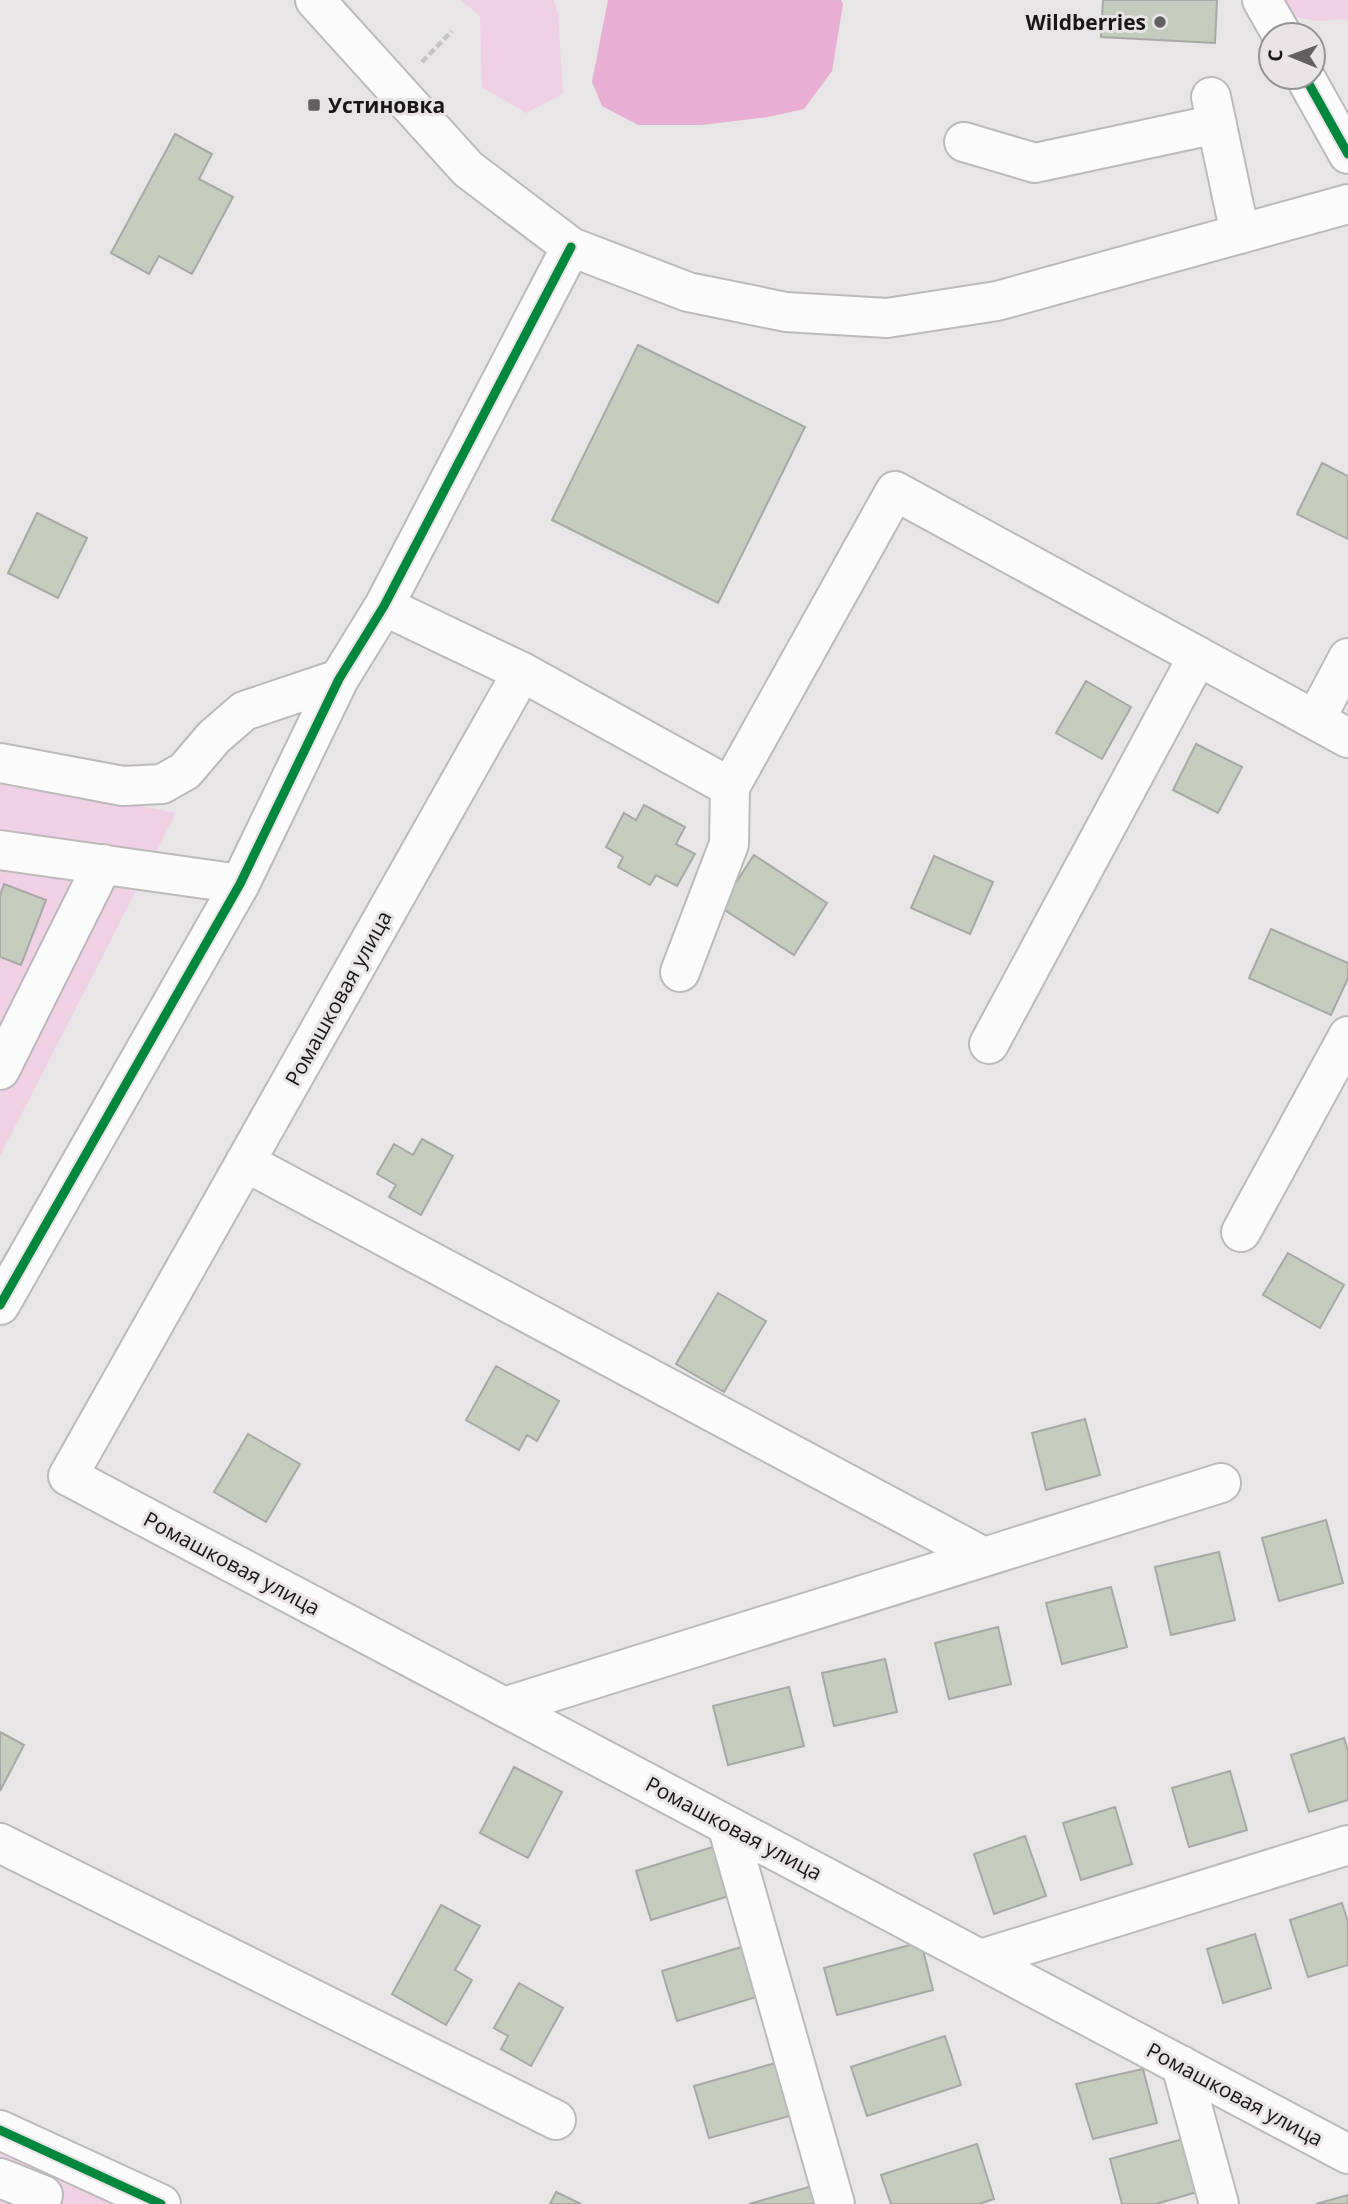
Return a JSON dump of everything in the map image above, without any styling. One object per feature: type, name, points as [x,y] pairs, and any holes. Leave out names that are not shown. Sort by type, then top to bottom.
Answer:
[{"type":"street","points":[[315,0],[468,169],[571,247],[688,292],[786,312],[887,318],[996,301],[1348,204]]},
{"type":"street","points":[[1262,0],[1274,21]]},
{"type":"street","points":[[1313,91],[1348,154]]},
{"type":"street","points":[[964,142],[1035,163],[1214,111],[1240,234]]},
{"type":"street","points":[[0,1305],[240,884],[339,679],[384,606],[571,247]]},
{"type":"street","points":[[680,972],[729,844],[730,787],[895,491],[1348,738]]},
{"type":"street","points":[[384,606],[522,672],[730,787]]},
{"type":"street","points":[[989,1044],[1198,656]]},
{"type":"street","points":[[1315,720],[1348,658]]},
{"type":"street","name":"Ромашковая улица","points":[[522,672],[68,1476],[1348,2154]]},
{"type":"street","points":[[0,763],[123,786],[162,784],[185,771],[214,737],[244,711],[339,679]]},
{"type":"street","points":[[0,850],[240,884]]},
{"type":"street","points":[[0,1070],[103,864]]},
{"type":"street","points":[[1241,1232],[1348,1036]]},
{"type":"street","points":[[245,1162],[984,1557]]},
{"type":"street","points":[[504,1707],[1221,1483]]},
{"type":"street","points":[[727,1825],[835,2204]]},
{"type":"street","points":[[0,1843],[556,2120]]},
{"type":"street","points":[[981,1959],[1348,1845]]},
{"type":"street","points":[[1181,2065],[1219,2204]]},
{"type":"street","points":[[0,2130],[161,2204]]},
{"type":"street","points":[[0,2178],[45,2201]]},
{"type":"shaded area","points":[[461,0],[554,0],[558,14],[563,94],[526,113],[482,87],[480,16]]},
{"type":"shaded area","points":[[608,0],[841,0],[843,4],[832,71],[804,109],[768,117],[701,125],[638,125],[602,106],[592,82]]},
{"type":"shaded area","points":[[1283,0],[1348,0],[1348,19],[1317,21],[1291,16]]},
{"type":"shaded area","points":[[0,777],[176,813],[0,1156]]},
{"type":"shaded area","points":[[0,2130],[161,2204],[0,2204]]},
{"type":"building","points":[[1103,0],[1217,0],[1215,43],[1101,37]]},
{"type":"building","points":[[175,134],[212,154],[199,179],[233,197],[192,274],[159,256],[149,274],[111,253]]},
{"type":"building","points":[[638,345],[805,427],[718,603],[552,520]]},
{"type":"building","points":[[1322,463],[1348,476],[1348,539],[1297,514]]},
{"type":"building","points":[[37,513],[87,538],[58,598],[8,573]]},
{"type":"building","points":[[1086,681],[1131,707],[1102,759],[1056,733]]},
{"type":"building","points":[[1196,744],[1242,767],[1218,813],[1173,790]]},
{"type":"building","points":[[644,805],[685,827],[676,844],[695,854],[677,886],[656,875],[650,885],[618,867],[623,857],[606,847],[624,813],[636,820]]},
{"type":"building","points":[[754,855],[827,903],[794,955],[720,907]]},
{"type":"building","points":[[934,856],[993,882],[970,934],[911,908]]},
{"type":"building","points":[[4,884],[46,900],[21,965],[0,957],[0,896]]},
{"type":"building","points":[[1271,929],[1348,963],[1348,978],[1331,1015],[1249,978]]},
{"type":"building","points":[[422,1139],[453,1156],[421,1215],[389,1197],[396,1185],[377,1174],[394,1144],[413,1155]]},
{"type":"building","points":[[1288,1253],[1344,1285],[1320,1328],[1263,1295]]},
{"type":"building","points":[[718,1293],[766,1321],[724,1392],[676,1364]]},
{"type":"building","points":[[496,1366],[559,1401],[537,1441],[527,1435],[519,1450],[466,1420]]},
{"type":"building","points":[[1085,1419],[1100,1475],[1046,1490],[1032,1433]]},
{"type":"building","points":[[248,1434],[300,1464],[266,1522],[214,1492]]},
{"type":"building","points":[[1326,1520],[1343,1583],[1279,1601],[1262,1538]]},
{"type":"building","points":[[1219,1552],[1235,1620],[1171,1635],[1155,1567]]},
{"type":"building","points":[[1111,1587],[1127,1647],[1062,1664],[1046,1603]]},
{"type":"building","points":[[998,1627],[1011,1684],[949,1699],[935,1643]]},
{"type":"building","points":[[885,1659],[897,1712],[834,1726],[822,1673]]},
{"type":"building","points":[[789,1687],[804,1746],[728,1765],[713,1706]]},
{"type":"building","points":[[0,1732],[24,1745],[0,1791]]},
{"type":"building","points":[[1344,1738],[1348,1751],[1348,1800],[1309,1812],[1291,1755]]},
{"type":"building","points":[[514,1767],[562,1792],[528,1858],[480,1833]]},
{"type":"building","points":[[1230,1771],[1247,1830],[1189,1847],[1172,1788]]},
{"type":"building","points":[[1115,1807],[1132,1864],[1081,1880],[1063,1823]]},
{"type":"building","points":[[1025,1836],[1046,1896],[994,1914],[974,1854]]},
{"type":"building","points":[[716,1846],[732,1895],[651,1920],[636,1871]]},
{"type":"building","points":[[1342,1903],[1348,1922],[1348,1965],[1308,1977],[1290,1920]]},
{"type":"building","points":[[441,1905],[480,1926],[455,1970],[472,1980],[446,2025],[392,1994]]},
{"type":"building","points":[[1255,1934],[1271,1988],[1223,2003],[1207,1949]]},
{"type":"building","points":[[921,1942],[933,1990],[837,2015],[824,1968]]},
{"type":"building","points":[[748,1945],[763,1995],[677,2021],[662,1971]]},
{"type":"building","points":[[519,1983],[563,2008],[531,2066],[501,2049],[508,2036],[494,2028]]},
{"type":"building","points":[[945,2036],[961,2085],[867,2116],[851,2067]]},
{"type":"building","points":[[779,2062],[793,2115],[709,2138],[694,2086]]},
{"type":"building","points":[[1143,2069],[1157,2123],[1093,2139],[1076,2084]]},
{"type":"building","points":[[1183,2139],[1197,2192],[1156,2204],[1122,2204],[1110,2159]]},
{"type":"building","points":[[977,2144],[994,2199],[979,2204],[891,2204],[881,2175]]},
{"type":"building","points":[[816,2185],[821,2204],[749,2204]]},
{"type":"building","points":[[556,2192],[581,2204],[550,2204]]},
{"type":"building","points":[[1348,2195],[1348,2204],[1316,2204]]},
{"type":"cycle path","points":[[1313,91],[1348,154]]},
{"type":"cycle path","points":[[0,1305],[240,884],[339,679],[384,606],[571,247]]},
{"type":"cycle path","points":[[0,2130],[161,2204]]},
{"type":"place","name":"Wildberries","points":[[1160,22]]},
{"type":"place","name":"Устиновка","points":[[314,105]]}]
